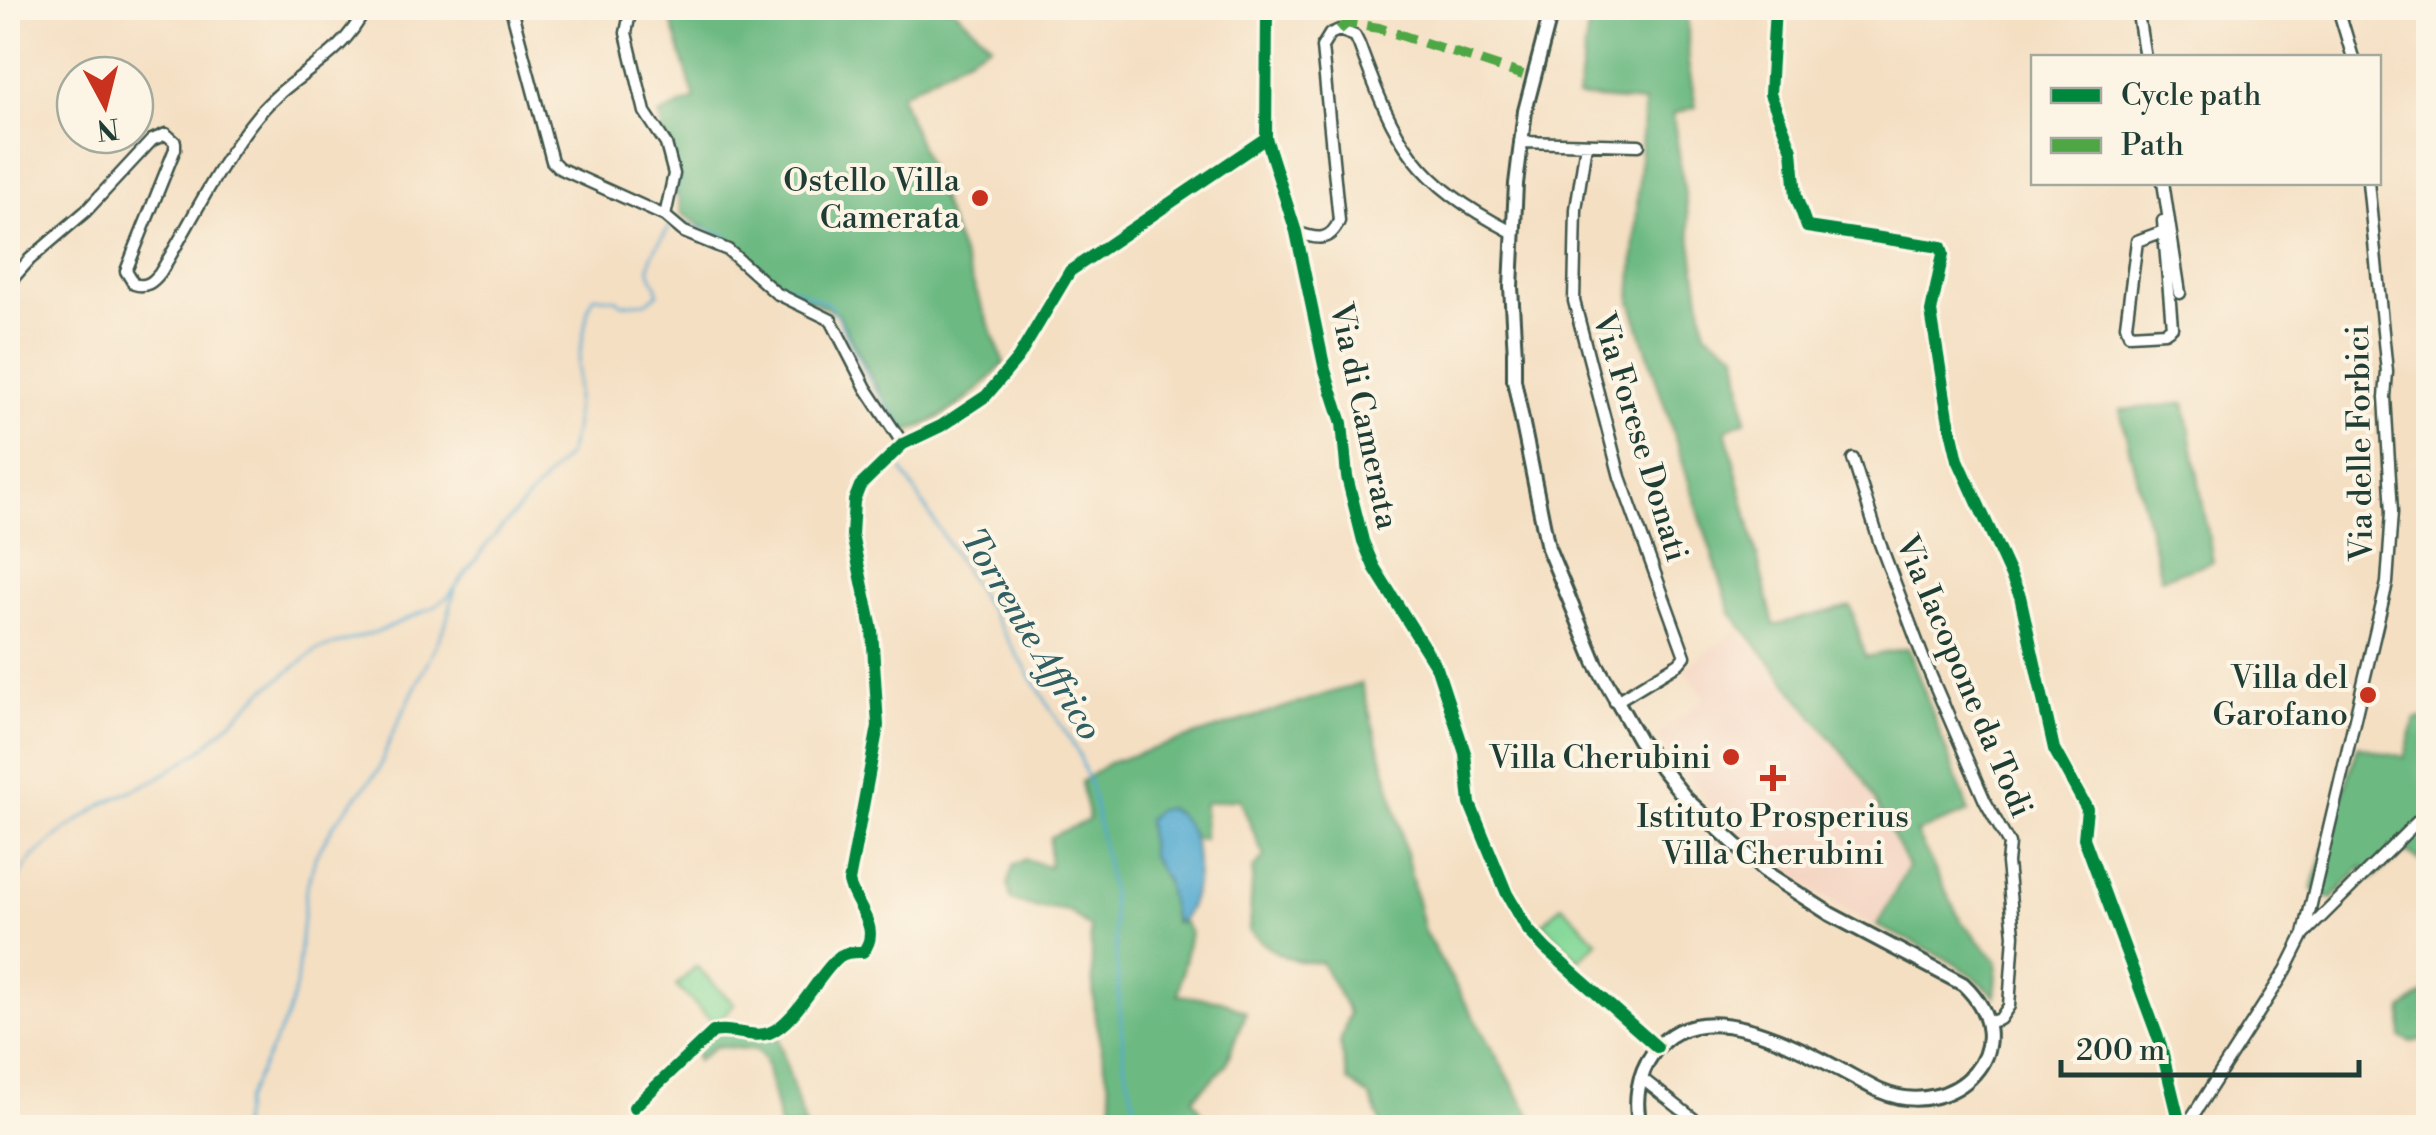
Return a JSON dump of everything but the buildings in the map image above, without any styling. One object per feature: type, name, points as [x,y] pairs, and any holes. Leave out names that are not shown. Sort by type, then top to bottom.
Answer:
[{"type":"main road","points":[[1552,8],[1532,78],[1514,166],[1512,232],[1518,390],[1526,449],[1548,548],[1615,702],[1656,764],[1726,839],[1802,898],[1963,984],[1978,1002],[1987,1023],[1988,1050],[1967,1081],[1932,1099],[1916,1101],[1880,1092],[1766,1035],[1735,1024],[1691,1027],[1657,1047],[1640,1077],[1636,1100],[1641,1128]]},
{"type":"street","points":[[8,284],[30,259],[86,211],[152,140],[166,134],[173,138],[176,150],[126,272],[134,284],[145,286],[151,282],[258,114],[341,47],[366,8]]},
{"type":"street","points":[[510,8],[552,161],[559,168],[665,216],[684,232],[728,250],[776,293],[831,320],[866,388],[903,444]]},
{"type":"street","points":[[631,8],[626,33],[645,112],[666,144],[674,174],[665,216]]},
{"type":"street","name":"Via di Camerata","points":[[1267,8],[1266,138],[1296,232],[1325,370],[1342,423],[1347,477],[1363,541],[1374,566],[1438,668],[1464,753],[1470,804],[1506,894],[1537,940],[1603,1003],[1657,1047]]},
{"type":"street","points":[[1775,8],[1770,94],[1792,150],[1796,196],[1808,227],[1942,247],[1932,312],[1937,362],[1958,460],[2020,596],[2054,750],[2087,808],[2084,838],[2160,1043],[2183,1128]]},
{"type":"street","points":[[2137,8],[2145,55]]},
{"type":"street","points":[[2338,8],[2352,55]]},
{"type":"street","points":[[1296,232],[1324,238],[1331,235],[1339,222],[1322,47],[1330,34],[1339,30],[1355,36],[1360,44],[1388,122],[1420,167],[1436,185],[1512,232]]},
{"type":"street","points":[[634,1107],[713,1032],[759,1035],[776,1030],[817,988],[838,957],[864,952],[869,945],[870,928],[865,912],[849,882],[875,752],[879,704],[872,629],[854,548],[852,517],[860,486],[903,444],[986,396],[1070,271],[1266,138]]},
{"type":"street","points":[[1520,142],[1639,146]]},
{"type":"street","name":"Via Forese Donati","points":[[1586,144],[1576,208],[1574,301],[1620,477],[1685,656],[1615,702]]},
{"type":"street","points":[[2163,185],[2166,225],[2172,327],[2165,332],[2129,334],[2126,325],[2137,241],[2166,225]]},
{"type":"street","name":"Via delle Forbici","points":[[2304,934],[2387,583],[2391,541],[2387,372],[2368,185]]},
{"type":"street","points":[[1484,217],[1513,214]]},
{"type":"street","points":[[2166,225],[2180,293]]},
{"type":"street","name":"Via Iacopone da Todi","points":[[1853,459],[1924,660],[1984,801],[2010,844],[2014,935],[2009,1006],[2000,1019],[1987,1023]]},
{"type":"street","points":[[2183,1128],[2286,970],[2304,934],[2428,811]]},
{"type":"street","points":[[1640,1077],[1705,1128]]},
{"type":"shaded area","name":"Istituto Prosperius Villa Cherubini","points":[[1737,630],[1863,783],[1904,867],[1874,926],[1811,889],[1716,812],[1656,736],[1705,698],[1684,669]]},
{"type":"green space","points":[[667,8],[953,8],[991,44],[900,95],[1004,363],[970,396],[945,414],[902,434],[837,313],[770,282],[728,242],[682,214],[659,115],[695,99]]},
{"type":"green space","points":[[1582,8],[1688,8],[1688,63],[1696,107],[1673,114],[1705,332],[1737,353],[1746,420],[1726,429],[1774,625],[1850,606],[1866,657],[1908,648],[1969,812],[1916,833],[1961,921],[1998,962],[1995,996],[1955,964],[1877,926],[1908,867],[1863,778],[1731,613],[1631,301],[1644,103],[1577,97],[1590,15]]},
{"type":"green space","points":[[2185,403],[2213,562],[2161,578],[2120,410]]},
{"type":"green space","points":[[1361,683],[1424,931],[1532,1118],[1545,1127],[1383,1127],[1370,1097],[1348,1081],[1340,1043],[1349,1013],[1321,962],[1281,955],[1249,930],[1253,869],[1264,857],[1240,799],[1204,803],[1204,839],[1193,838],[1174,812],[1155,811],[1174,922],[1182,921],[1190,932],[1178,995],[1222,1001],[1246,1012],[1225,1066],[1193,1098],[1211,1127],[1110,1127],[1112,1099],[1095,1019],[1090,928],[1069,911],[1011,900],[1008,884],[1013,866],[1026,859],[1049,867],[1050,837],[1089,820],[1081,782],[1109,763]]},
{"type":"green space","points":[[2428,717],[2428,866],[2406,852],[2372,879],[2362,867],[2332,899],[2312,889],[2358,746],[2404,758],[2415,719]]},
{"type":"green space","points":[[1562,905],[1598,942],[1579,960],[1543,923]]},
{"type":"green space","points":[[696,966],[734,1004],[715,1024],[676,986]]},
{"type":"green space","points":[[2428,990],[2428,1038],[2412,1042],[2401,1038],[2403,1010]]},
{"type":"green space","points":[[776,1030],[805,1127],[780,1127],[765,1060],[757,1050],[716,1046],[697,1061],[695,1048],[713,1032]]},
{"type":"water","points":[[1166,808],[1188,828],[1197,861],[1193,896],[1179,923],[1173,917],[1166,881],[1150,854],[1147,820],[1155,811]]},
{"type":"waterway","name":"Torrente Affrico","points":[[673,151],[679,181],[674,196]]},
{"type":"waterway","name":"Torrente Affrico","points":[[680,223],[723,234],[772,278],[832,306],[872,385],[904,427]]},
{"type":"waterway","points":[[8,893],[32,858],[65,830],[201,750],[261,693],[317,650],[382,630],[434,607],[449,596],[488,543],[568,454],[574,432],[578,363],[594,296],[617,299],[621,304],[646,302],[658,294],[650,265],[670,226]]},
{"type":"waterway","name":"Torrente Affrico","points":[[902,470],[1079,754],[1093,795],[1111,891],[1124,1061],[1140,1128]]},
{"type":"waterway","points":[[240,1128],[245,1101],[287,1017],[296,986],[306,889],[316,855],[335,823],[378,771],[445,626],[455,590]]},
{"type":"waterway","points":[[1133,1128],[1134,1109]]},
{"type":"marked path","points":[[1339,30],[1347,23],[1379,28],[1523,75]]},
{"type":"cycle path","points":[[1267,8],[1266,138],[1296,232],[1325,370],[1342,423],[1347,477],[1363,541],[1374,567],[1437,668],[1465,753],[1470,804],[1507,894],[1528,930],[1546,949],[1657,1047]]},
{"type":"cycle path","points":[[1775,8],[1770,94],[1792,150],[1796,196],[1807,227],[1941,247],[1943,254],[1931,312],[1958,460],[2020,596],[2054,749],[2087,809],[2084,838],[2160,1043],[2181,1128]]},
{"type":"cycle path","points":[[634,1107],[713,1032],[762,1034],[779,1027],[832,963],[846,953],[863,952],[868,943],[869,925],[849,882],[878,726],[872,629],[852,535],[854,501],[860,486],[903,444],[941,426],[986,396],[1018,358],[1070,271],[1266,138]]},
{"type":"place","name":"Ostello Villa Camerata","points":[[980,198]]},
{"type":"place","name":"Villa del Garofano","points":[[2368,695]]},
{"type":"place","name":"Villa Cherubini","points":[[1731,757]]},
{"type":"place","name":"Istituto Prosperius Villa Cherubini","points":[[1773,778]]}]
